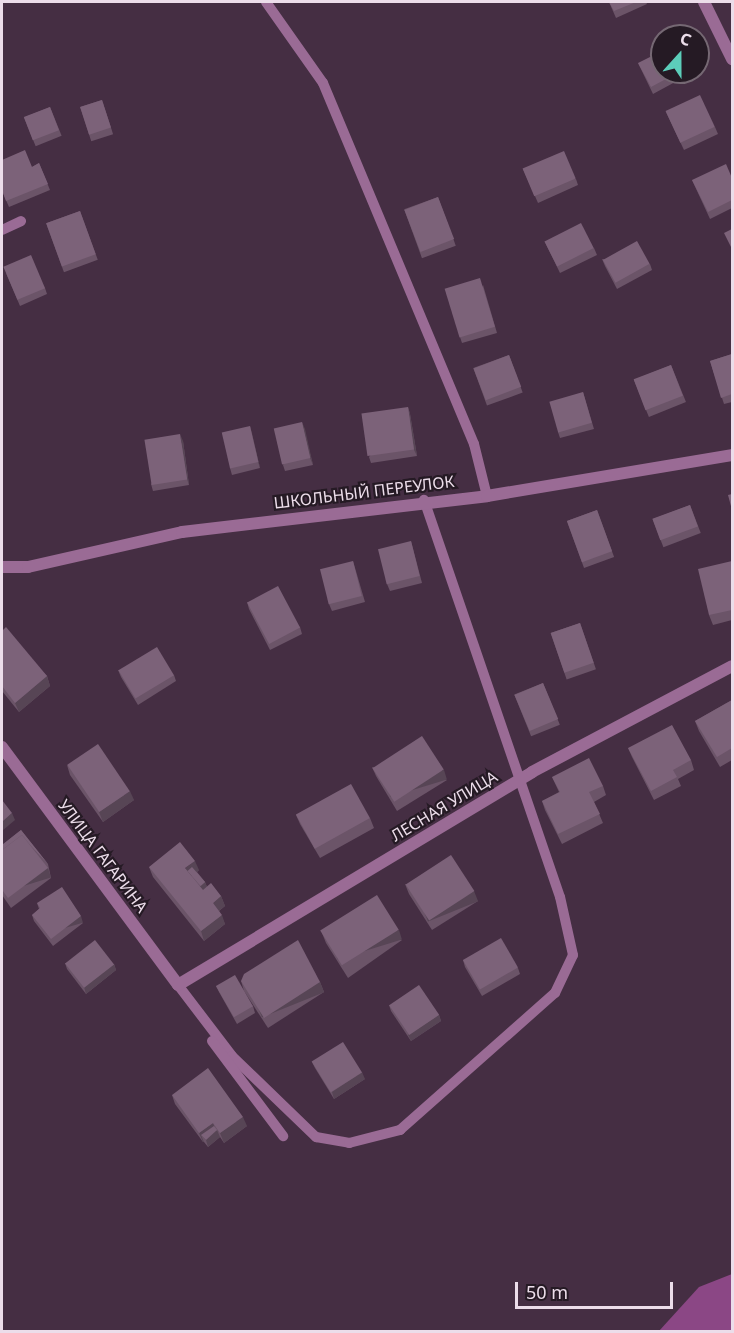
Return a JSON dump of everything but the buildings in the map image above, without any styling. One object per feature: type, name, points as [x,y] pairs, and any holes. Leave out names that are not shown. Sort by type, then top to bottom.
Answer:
[{"type":"street","points":[[704,2],[732,59]]},
{"type":"street","name":"ШКОЛЬНЫЙ ПЕРЕУЛОК","points":[[2,567],[28,567],[182,532],[424,500],[487,496],[732,455]]},
{"type":"street","name":"ЛЕСНАЯ УЛИЦА","points":[[178,985],[521,778],[732,666]]},
{"type":"street","name":"УЛИЦА ГАГАРИНА","points":[[2,747],[178,985]]},
{"type":"lane","points":[[266,2],[323,83],[474,444],[487,496]]},
{"type":"lane","points":[[2,230],[21,221]]},
{"type":"lane","points":[[178,985],[232,1056],[316,1137],[349,1143],[400,1130],[555,993],[573,955],[521,778],[424,500]]},
{"type":"lane","points":[[178,985],[233,1074],[283,1136]]},
{"type":"shaded area","points":[[732,1274],[732,1331],[659,1331],[699,1287]]}]
